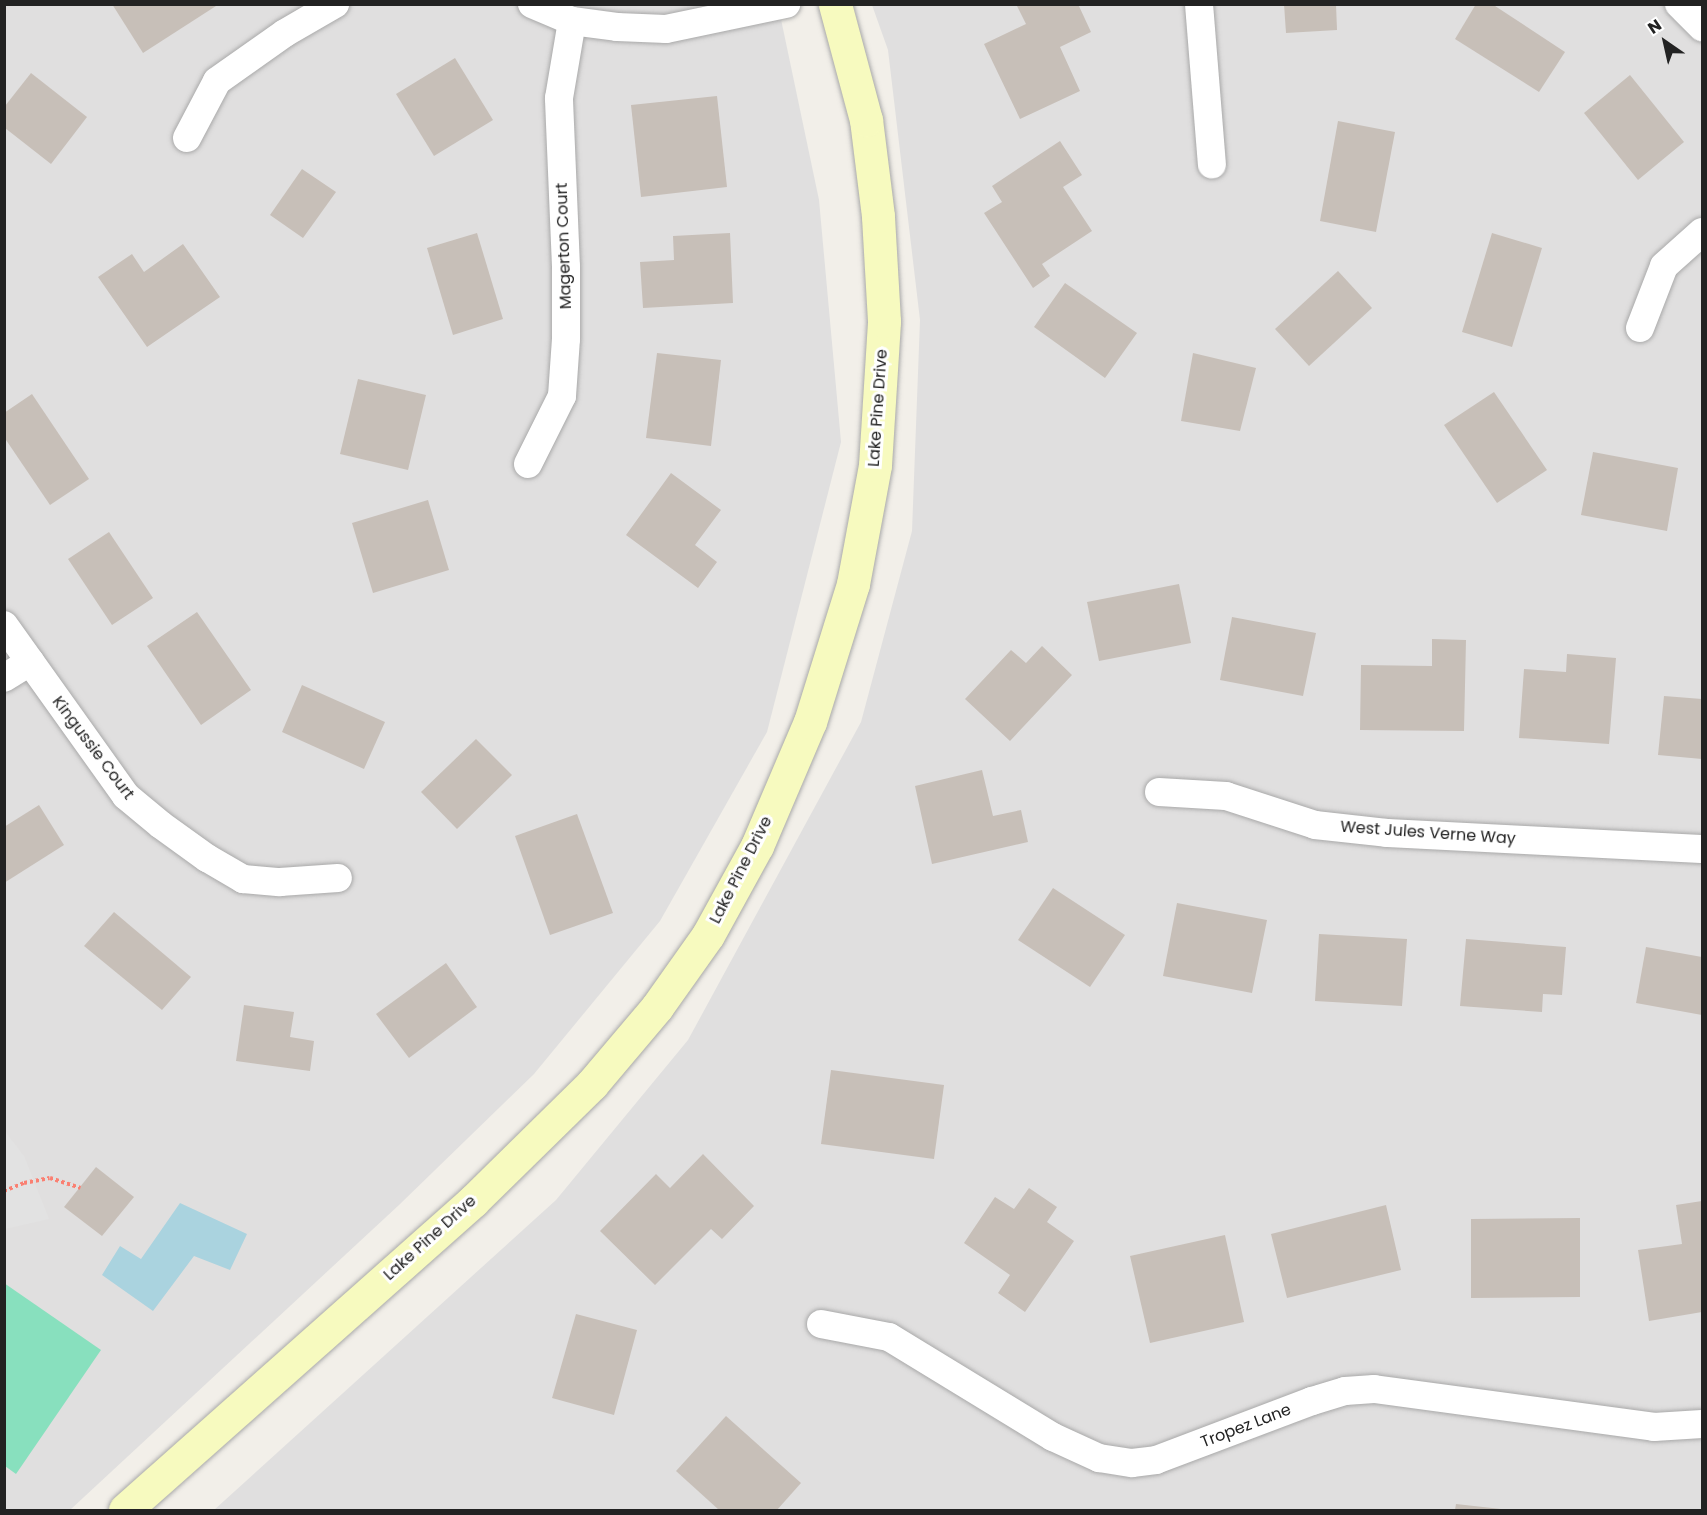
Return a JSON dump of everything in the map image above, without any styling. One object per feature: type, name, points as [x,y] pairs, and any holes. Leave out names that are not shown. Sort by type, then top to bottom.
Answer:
[{"type":"main road","name":"Lake Pine Drive","points":[[125,1510],[473,1201],[592,1084],[657,1007],[708,935],[757,846],[810,722],[850,594],[875,465],[884,321],[878,216],[866,120],[835,4]]},
{"type":"street","points":[[187,138],[217,81],[285,33],[335,4]]},
{"type":"street","points":[[532,4],[572,21],[617,27],[666,29],[786,4]]},
{"type":"street","points":[[1199,4],[1212,164]]},
{"type":"street","points":[[1679,4],[1702,27]]},
{"type":"street","name":"Magerton Court","points":[[528,464],[562,396],[566,339],[566,267],[559,98],[572,21]]},
{"type":"street","points":[[1640,328],[1664,266],[1702,232]]},
{"type":"street","name":"Kingussie Court","points":[[4,625],[126,796],[207,858],[243,879],[280,882],[338,878]]},
{"type":"street","points":[[4,678],[30,662]]},
{"type":"street","name":"West Jules Verne Way","points":[[1159,792],[1226,796],[1315,825],[1387,832],[1702,849]]},
{"type":"street","name":"Tropez Lane","points":[[821,1324],[889,1337],[1053,1437],[1099,1458],[1132,1463],[1156,1460],[1312,1401],[1345,1392],[1374,1389],[1654,1427],[1702,1424]]},
{"type":"path","points":[[4,1191],[24,1183],[50,1178],[80,1188]]},
{"type":"shaded area","points":[[5,5],[778,5],[819,200],[841,442],[767,732],[660,921],[534,1074],[399,1205],[70,1510],[5,1510]]},
{"type":"shaded area","points":[[872,5],[1702,5],[1702,1510],[214,1510],[556,1200],[688,1040],[861,722],[912,531],[920,320],[888,50]]},
{"type":"shaded area","points":[[4,1130],[24,1156],[49,1219],[5,1229]]},
{"type":"green space","points":[[4,1283],[101,1350],[16,1474],[5,1466]]},
{"type":"water","points":[[180,1203],[247,1234],[230,1270],[194,1256],[153,1311],[102,1275],[120,1246],[141,1259]]},
{"type":"building","points":[[112,4],[216,4],[216,6],[143,53]]},
{"type":"building","points":[[1016,4],[1078,4],[1091,32],[1060,47],[1080,91],[1020,119],[984,44],[1026,24]]},
{"type":"building","points":[[1284,4],[1336,4],[1337,30],[1286,33]]},
{"type":"building","points":[[1476,4],[1492,4],[1565,52],[1539,92],[1455,39]]},
{"type":"building","points":[[455,58],[493,120],[434,156],[396,94]]},
{"type":"building","points":[[31,73],[87,117],[51,164],[5,128],[5,106]]},
{"type":"building","points":[[1630,75],[1684,142],[1638,180],[1584,113]]},
{"type":"building","points":[[717,96],[727,187],[641,197],[631,105]]},
{"type":"building","points":[[1338,121],[1395,132],[1376,232],[1320,221]]},
{"type":"building","points":[[1060,141],[1082,175],[1063,187],[1092,231],[1042,264],[1050,276],[1033,288],[984,213],[1002,202],[992,186]]},
{"type":"building","points":[[302,169],[336,192],[303,238],[270,215]]},
{"type":"building","points":[[477,233],[503,319],[453,335],[427,248]]},
{"type":"building","points":[[730,233],[733,303],[643,308],[640,262],[674,260],[673,236]]},
{"type":"building","points":[[1492,233],[1542,248],[1512,347],[1462,332]]},
{"type":"building","points":[[183,244],[220,297],[147,347],[98,277],[132,254],[144,272]]},
{"type":"building","points":[[1338,271],[1372,308],[1309,366],[1275,329]]},
{"type":"building","points":[[1065,283],[1137,333],[1105,378],[1034,327]]},
{"type":"building","points":[[657,353],[721,360],[711,446],[646,438]]},
{"type":"building","points":[[1193,353],[1256,368],[1240,431],[1181,421]]},
{"type":"building","points":[[358,379],[426,395],[408,470],[340,454]]},
{"type":"building","points":[[1494,392],[1547,470],[1497,503],[1444,425]]},
{"type":"building","points":[[32,394],[89,479],[50,505],[4,437],[4,413]]},
{"type":"building","points":[[1593,452],[1678,468],[1667,531],[1581,515]]},
{"type":"building","points":[[671,473],[721,510],[695,545],[717,562],[698,588],[626,535]]},
{"type":"building","points":[[428,500],[449,570],[373,593],[352,523]]},
{"type":"building","points":[[109,532],[153,598],[112,625],[68,559]]},
{"type":"building","points":[[1179,584],[1191,643],[1099,661],[1087,602]]},
{"type":"building","points":[[197,612],[251,690],[201,725],[147,646]]},
{"type":"building","points":[[1232,617],[1316,633],[1303,696],[1220,680]]},
{"type":"building","points":[[1432,639],[1466,640],[1464,731],[1360,730],[1361,665],[1432,666]]},
{"type":"building","points":[[1042,646],[1072,675],[1010,741],[965,699],[1011,650],[1026,663]]},
{"type":"building","points":[[1567,654],[1616,658],[1609,744],[1519,738],[1524,669],[1566,672]]},
{"type":"building","points":[[302,685],[385,722],[364,769],[282,732]]},
{"type":"building","points":[[1664,696],[1702,699],[1702,759],[1658,755]]},
{"type":"building","points":[[476,739],[512,775],[457,829],[421,792]]},
{"type":"building","points":[[982,770],[993,816],[1021,810],[1028,842],[932,864],[915,786]]},
{"type":"building","points":[[39,805],[64,845],[4,883],[4,827]]},
{"type":"building","points":[[577,814],[613,913],[550,935],[515,836]]},
{"type":"building","points":[[1053,888],[1125,935],[1090,987],[1018,940]]},
{"type":"building","points":[[1177,903],[1267,920],[1252,993],[1163,976]]},
{"type":"building","points":[[114,912],[191,977],[162,1010],[84,946]]},
{"type":"building","points":[[1319,934],[1407,939],[1402,1006],[1315,1001]]},
{"type":"building","points":[[1466,939],[1566,947],[1562,995],[1543,994],[1542,1012],[1460,1006]]},
{"type":"building","points":[[1646,947],[1702,957],[1702,1015],[1636,1003]]},
{"type":"building","points":[[446,963],[477,1007],[409,1058],[376,1014]]},
{"type":"building","points":[[244,1005],[294,1012],[290,1037],[314,1041],[310,1071],[236,1061]]},
{"type":"building","points":[[831,1070],[944,1085],[934,1159],[821,1144]]},
{"type":"building","points":[[703,1154],[754,1206],[722,1239],[711,1229],[655,1285],[600,1231],[656,1174],[670,1188]]},
{"type":"building","points":[[96,1167],[134,1197],[102,1236],[64,1207]]},
{"type":"building","points":[[1029,1188],[1057,1207],[1047,1222],[1074,1241],[1025,1312],[998,1293],[1010,1275],[964,1243],[995,1197],[1014,1209]]},
{"type":"building","points":[[1702,1201],[1702,1312],[1649,1321],[1638,1250],[1682,1244],[1676,1205]]},
{"type":"building","points":[[1386,1205],[1401,1270],[1287,1298],[1271,1234]]},
{"type":"building","points":[[1580,1218],[1580,1297],[1471,1298],[1471,1219]]},
{"type":"building","points":[[1225,1235],[1244,1322],[1150,1343],[1130,1256]]},
{"type":"building","points":[[576,1314],[637,1330],[614,1415],[552,1398]]},
{"type":"building","points":[[726,1416],[801,1483],[777,1510],[719,1510],[676,1471]]},
{"type":"building","points":[[1456,1504],[1501,1509],[1501,1510],[1455,1510]]}]
